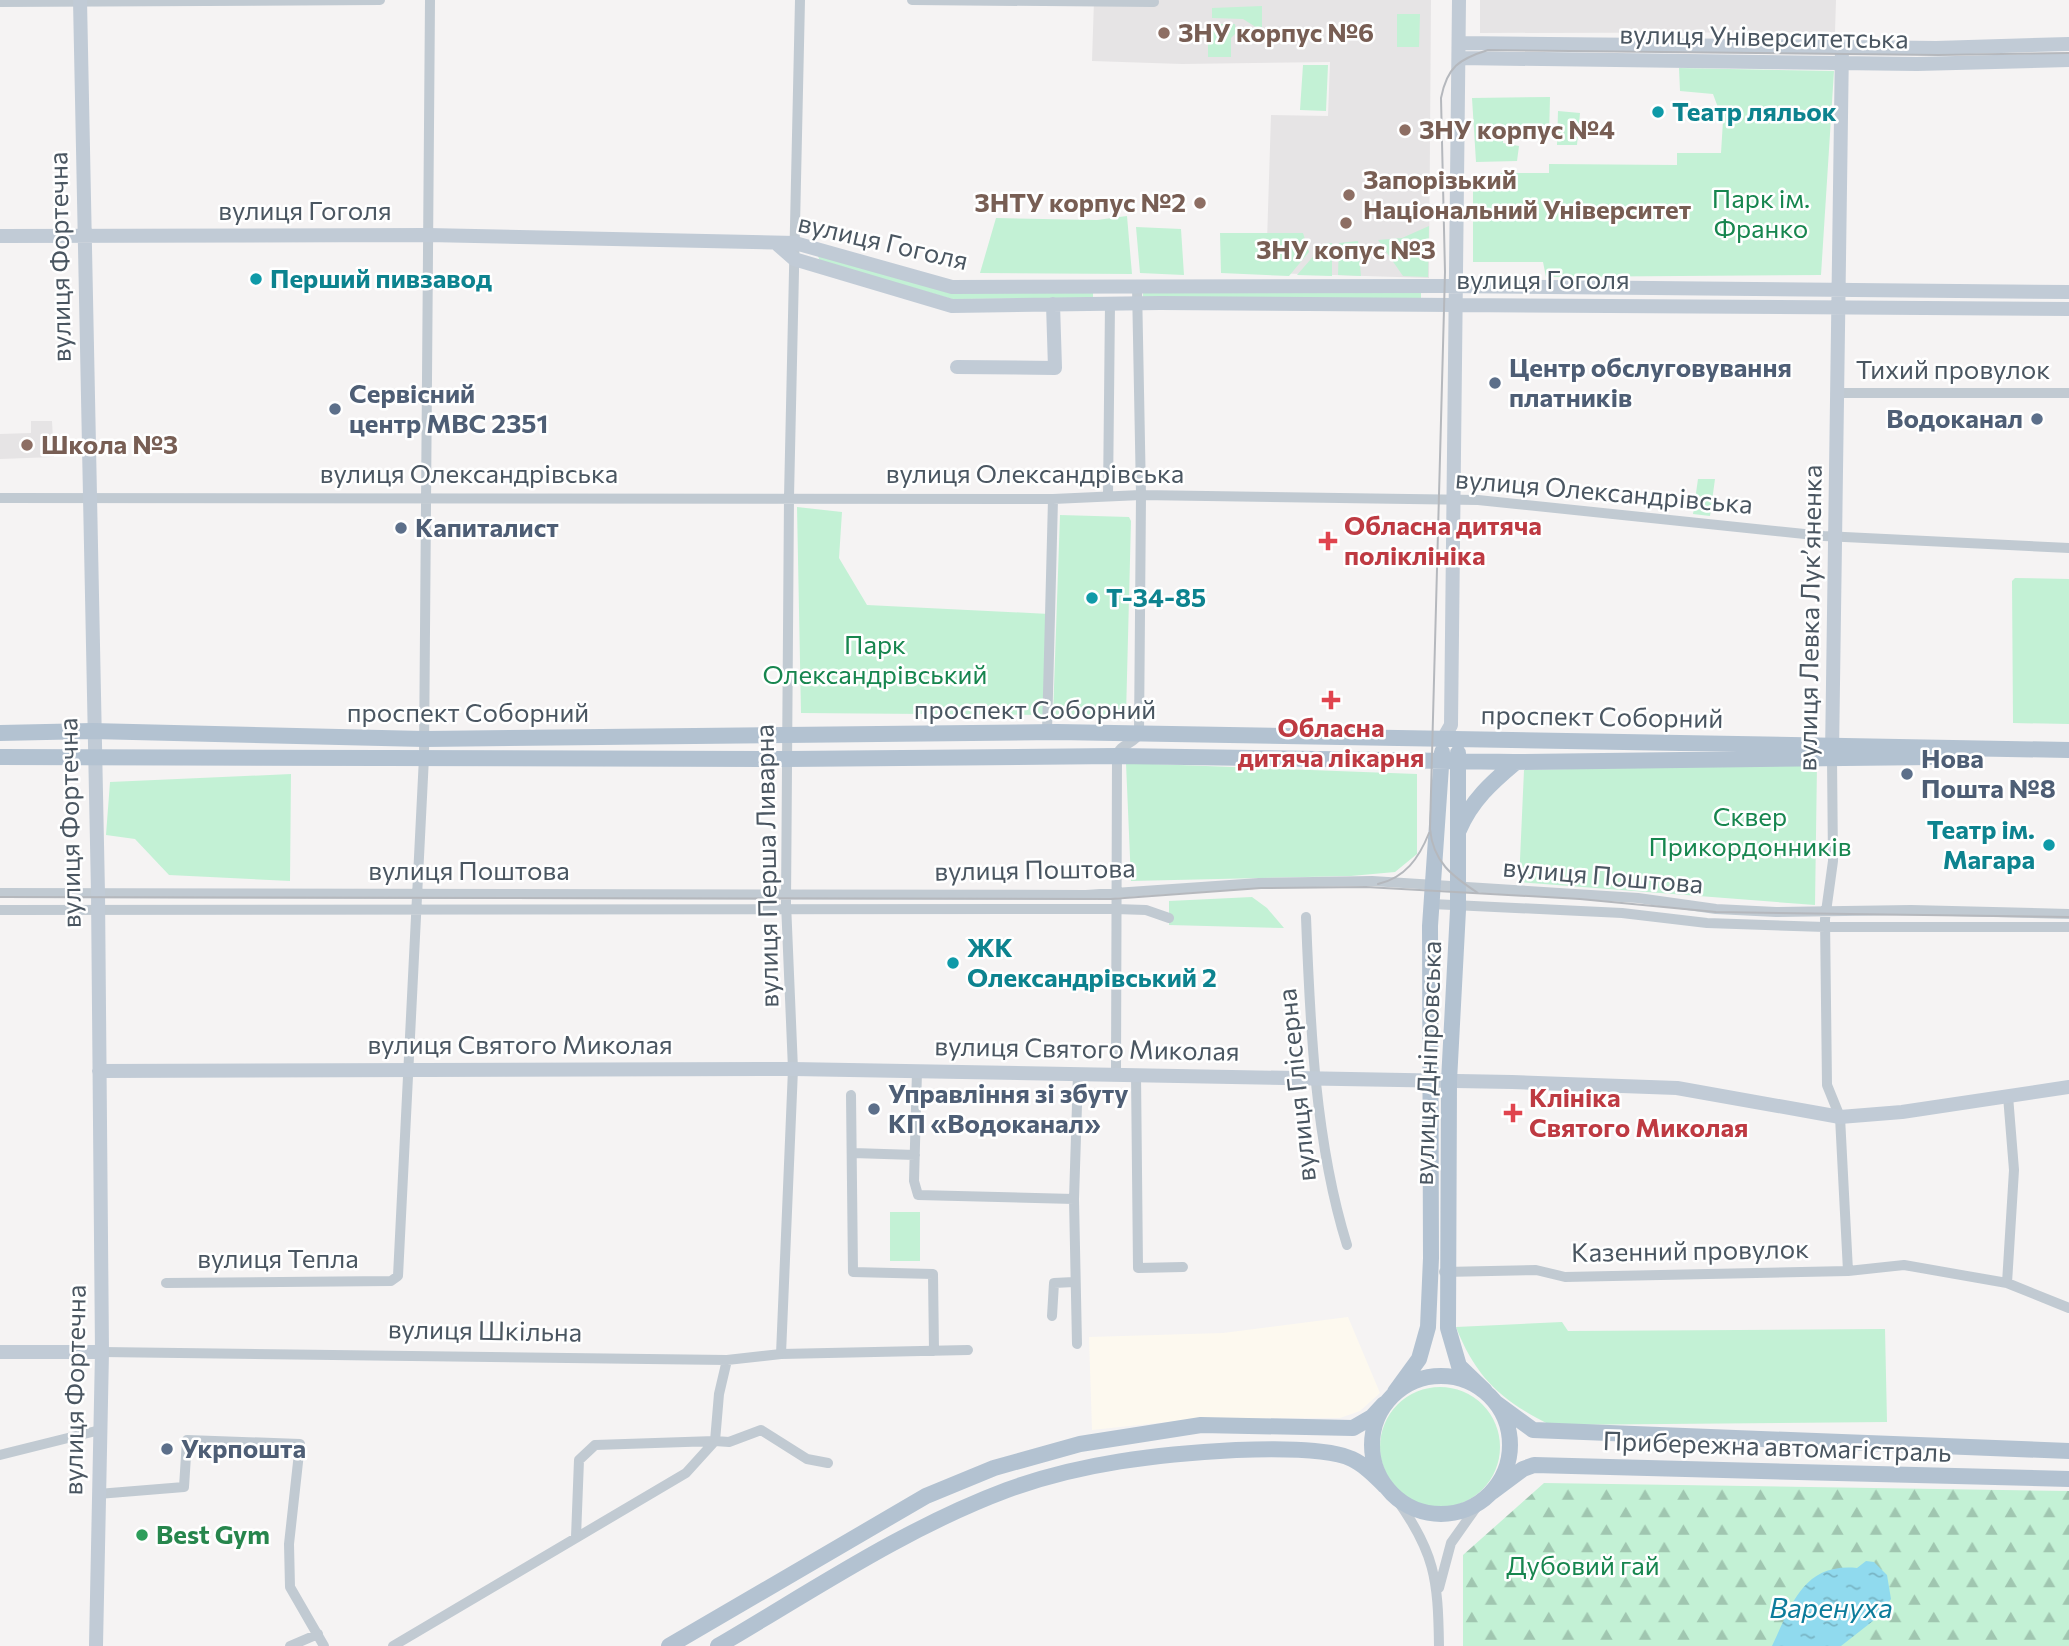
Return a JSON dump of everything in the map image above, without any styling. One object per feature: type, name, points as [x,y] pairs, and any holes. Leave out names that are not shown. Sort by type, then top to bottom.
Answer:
[{"type":"main road","name":"проспект Соборний","points":[[0,733],[92,731],[424,738],[788,737],[1047,732],[1451,735],[1832,751],[2069,753]]},
{"type":"main road","name":"вулиця Дніпровська","points":[[1390,1398],[1411,1372],[1424,1343],[1431,1271],[1432,1081],[1428,1003],[1432,904],[1451,735]]},
{"type":"main road","name":"проспект Соборний","points":[[0,757],[788,759],[1117,756],[1516,762],[1832,751]]},
{"type":"main road","name":"вулиця Дніпровська","points":[[1450,760],[1457,836],[1457,905],[1449,1081],[1448,1328],[1459,1366],[1491,1397]]},
{"type":"main road","points":[[1457,836],[1474,802],[1516,762]]},
{"type":"main road","points":[[669,1646],[926,1496],[1006,1464],[1080,1444],[1201,1425],[1353,1428],[1372,1417],[1390,1398],[1410,1383],[1441,1375],[1472,1382],[1534,1430],[2069,1451]]},
{"type":"main road","points":[[1486,1497],[1508,1464],[1510,1448],[1505,1417],[1491,1397]]},
{"type":"main road","points":[[1390,1398],[1372,1437],[1376,1471],[1390,1492]]},
{"type":"main road","points":[[1197,1452],[1186,1444],[1186,1434],[1201,1425]]},
{"type":"main road","points":[[1158,1430],[1169,1437],[1170,1446],[1158,1456]]},
{"type":"main road","name":"Прибережна автомагістраль","points":[[718,1646],[878,1552],[949,1515],[1008,1490],[1082,1468],[1158,1456],[1271,1449],[1341,1455],[1362,1465],[1390,1492],[1414,1509],[1437,1514],[1452,1514],[1486,1497],[1523,1469],[1534,1465],[2069,1479]]},
{"type":"street","name":"вулиця Фортечна","points":[[80,0],[92,731],[98,893],[96,911],[102,1352],[96,1646]]},
{"type":"street","points":[[0,2],[380,0]]},
{"type":"street","points":[[408,1069],[420,894],[424,757],[430,0]]},
{"type":"street","name":"вулиця Перша Ливарна","points":[[781,1354],[793,1069],[787,910],[789,497],[800,0]]},
{"type":"street","points":[[912,0],[1154,2]]},
{"type":"street","name":"вулиця Дніпровська","points":[[1451,735],[1459,0]]},
{"type":"street","name":"вулиця Університетська","points":[[1460,43],[1936,48],[2069,44]]},
{"type":"street","name":"вулиця Левка Лукʼяненка","points":[[1842,46],[1832,751],[1833,861],[1825,927],[1827,1084],[1840,1117],[1848,1271]]},
{"type":"street","name":"вулиця Університетська","points":[[1459,58],[1840,62],[2069,60]]},
{"type":"street","name":"вулиця Гоголя","points":[[0,236],[428,235],[795,243],[952,288],[1455,286],[2069,292]]},
{"type":"street","name":"вулиця Гоголя","points":[[778,244],[794,259],[952,306],[1138,303],[2069,309]]},
{"type":"street","points":[[1116,1074],[1117,756],[1121,748],[1135,741],[1139,734],[1141,495],[1138,286]]},
{"type":"street","points":[[1108,496],[1110,303]]},
{"type":"street","points":[[957,367],[1055,368],[1052,304]]},
{"type":"street","name":"Тихий провулок","points":[[1837,393],[2069,393]]},
{"type":"street","name":"вулиця Олександрівська","points":[[0,498],[90,500],[428,496],[1053,499],[1141,495],[1452,500],[1836,537],[2069,548]]},
{"type":"street","points":[[1047,732],[1053,499]]},
{"type":"street","name":"вулиця Поштова","points":[[0,893],[1118,893],[1259,883],[1372,881],[1638,898],[1716,909],[2069,914]]},
{"type":"street","name":"вулиця Поштова","points":[[1432,904],[1622,913],[1707,923],[1825,927],[2069,927]]},
{"type":"street","name":"вулиця Поштова","points":[[0,910],[417,912],[1116,909],[1146,911],[1169,918]]},
{"type":"street","name":"вулиця Глісерна","points":[[1306,917],[1318,1078],[1332,1197],[1347,1245]]},
{"type":"street","name":"вулиця Тепла","points":[[166,1283],[391,1281],[398,1276],[408,1069]]},
{"type":"street","name":"вулиця Святого Миколая","points":[[99,1071],[793,1069],[1449,1081],[1677,1088],[1840,1117],[1902,1112],[2069,1087]]},
{"type":"street","points":[[917,1071],[915,1190],[923,1197],[1074,1199]]},
{"type":"street","points":[[1077,1344],[1074,1199],[1078,1073]]},
{"type":"street","points":[[1136,1074],[1138,1269],[1183,1268]]},
{"type":"street","points":[[851,1095],[853,1272],[933,1274],[934,1351]]},
{"type":"street","points":[[2007,1283],[2014,1170],[2008,1096]]},
{"type":"street","points":[[853,1153],[915,1155]]},
{"type":"street","name":"Казенний провулок","points":[[1431,1271],[1536,1270],[1564,1277],[1848,1271],[1904,1265],[2007,1283],[2069,1308]]},
{"type":"street","points":[[1052,1316],[1054,1283],[1074,1282]]},
{"type":"street","name":"вулиця Шкільна","points":[[0,1352],[727,1360],[781,1354],[968,1350]]},
{"type":"street","points":[[393,1646],[685,1473],[715,1441],[719,1394],[727,1360]]},
{"type":"street","points":[[0,1455],[100,1430]]},
{"type":"street","points":[[576,1537],[579,1460],[595,1445],[729,1442],[761,1430],[807,1459],[828,1463]]},
{"type":"street","points":[[98,1494],[184,1487],[187,1440],[300,1444],[289,1545],[290,1587],[324,1646]]},
{"type":"street","points":[[1390,1492],[1422,1538],[1438,1590],[1439,1646]]},
{"type":"street","points":[[1438,1590],[1451,1542],[1486,1497]]},
{"type":"street","points":[[290,1646],[318,1634]]},
{"type":"shaded area","name":"Запорізький Національний Університет","points":[[1094,0],[1431,0],[1429,278],[1266,273],[1271,115],[1328,116],[1330,62],[1182,64],[1092,61]]},
{"type":"shaded area","points":[[1480,0],[1836,0],[1835,32],[1480,33]]},
{"type":"shaded area","name":"Школа №3","points":[[31,421],[52,421],[54,457],[0,459],[0,434],[31,433]]},
{"type":"shaded area","points":[[1348,1317],[1380,1393],[1360,1411],[1340,1418],[1205,1418],[1092,1430],[1089,1337],[1223,1333]]},
{"type":"green space","points":[[1262,6],[1262,31],[1243,19],[1212,18],[1212,8]]},
{"type":"green space","points":[[1397,14],[1420,14],[1419,47],[1397,47]]},
{"type":"green space","points":[[1208,24],[1235,24],[1236,33],[1231,38],[1231,57],[1208,57]]},
{"type":"green space","points":[[1303,65],[1328,65],[1326,111],[1300,110]]},
{"type":"green space","name":"Парк ім. Франко","points":[[1679,68],[1834,71],[1821,275],[1546,277],[1543,262],[1473,262],[1473,181],[1486,187],[1498,187],[1500,173],[1549,173],[1549,164],[1677,165],[1677,153],[1721,153],[1723,121],[1713,94],[1680,91]]},
{"type":"green space","points":[[1550,97],[1549,137],[1503,135],[1503,143],[1519,146],[1517,161],[1476,162],[1472,98]]},
{"type":"green space","points":[[1558,111],[1580,113],[1577,145],[1557,145]]},
{"type":"green space","points":[[1127,216],[1132,274],[980,273],[996,218],[1097,220]]},
{"type":"green space","points":[[1429,226],[1428,277],[1403,276],[1378,240],[1402,238]]},
{"type":"green space","points":[[1136,227],[1181,229],[1184,275],[1140,273]]},
{"type":"green space","points":[[1220,233],[1303,233],[1309,252],[1289,276],[1221,273]]},
{"type":"green space","points":[[1358,241],[1361,276],[1338,275],[1339,243]]},
{"type":"green space","points":[[1332,243],[1332,276],[1297,275],[1324,244]]},
{"type":"green space","points":[[817,254],[953,292],[1093,291],[1093,298],[952,299],[820,261]]},
{"type":"green space","points":[[1421,290],[1421,298],[1143,299],[1143,291]]},
{"type":"green space","points":[[1698,479],[1715,479],[1710,516],[1693,514]]},
{"type":"green space","name":"Парк Олександрівський","points":[[797,507],[842,512],[839,558],[867,605],[1049,614],[1047,715],[801,713]]},
{"type":"green space","points":[[1060,515],[1129,517],[1131,521],[1126,715],[1053,716]]},
{"type":"green space","points":[[2015,578],[2069,579],[2069,724],[2013,723],[2012,581]]},
{"type":"green space","points":[[1126,763],[1417,774],[1417,854],[1395,872],[1351,876],[1131,881]]},
{"type":"green space","name":"Сквер Прикордонників","points":[[1817,764],[1815,905],[1519,882],[1524,770]]},
{"type":"green space","points":[[291,774],[290,881],[169,875],[135,839],[106,835],[110,782]]},
{"type":"green space","points":[[1252,897],[1267,908],[1284,928],[1169,925],[1169,901]]},
{"type":"green space","points":[[890,1212],[920,1212],[920,1261],[890,1261]]},
{"type":"green space","points":[[1562,1322],[1568,1331],[1885,1329],[1887,1422],[1550,1425],[1517,1406],[1492,1386],[1472,1360],[1456,1327]]},
{"type":"green space","points":[[1440,1387],[1463,1391],[1483,1404],[1496,1424],[1500,1447],[1496,1470],[1483,1490],[1463,1503],[1440,1507],[1417,1503],[1397,1490],[1384,1470],[1380,1447],[1384,1424],[1397,1404],[1417,1391]]},
{"type":"green space","name":"Дубовий гай","points":[[1544,1483],[2069,1491],[2069,1646],[1463,1646],[1463,1555]]},
{"type":"water","name":"Варенуха","points":[[1866,1561],[1874,1562],[1887,1575],[1891,1599],[1878,1617],[1841,1646],[1772,1646],[1793,1602],[1812,1579],[1839,1568],[1857,1568]]},
{"type":"tram line","points":[[1478,893],[1445,867],[1435,851],[1430,829],[1445,272],[1441,98],[1451,72],[1462,61],[1488,50],[1938,55],[2069,53]]},
{"type":"tram line","points":[[1378,884],[1396,877],[1410,866],[1429,833]]},
{"type":"tram line","points":[[0,897],[1111,899],[1261,888],[1366,887],[1580,899],[1716,912],[2069,917]]},
{"type":"place","name":"ЗНУ корпус №6","points":[[1164,33]]},
{"type":"place","name":"Театр ляльок","points":[[1658,112]]},
{"type":"place","name":"ЗНУ корпус №4","points":[[1405,130]]},
{"type":"place","name":"Запорізький Національний Університет","points":[[1349,195]]},
{"type":"place","name":"ЗНТУ корпус №2","points":[[1200,203]]},
{"type":"place","name":"ЗНУ копус №3","points":[[1346,223]]},
{"type":"place","name":"Перший пивзавод","points":[[256,279]]},
{"type":"place","name":"Центр обслуговування платників","points":[[1495,383]]},
{"type":"place","name":"Сервісний центр МВС 2351","points":[[335,409]]},
{"type":"place","name":"Водоканал","points":[[2037,419]]},
{"type":"place","name":"Школа №3","points":[[27,445]]},
{"type":"place","name":"Капиталист","points":[[401,528]]},
{"type":"place","name":"Обласна дитяча поліклініка","points":[[1328,541]]},
{"type":"place","name":"Т-34-85","points":[[1092,598]]},
{"type":"place","name":"Обласна дитяча лікарня","points":[[1331,700]]},
{"type":"place","name":"Нова Пошта №8","points":[[1907,774]]},
{"type":"place","name":"Театр ім. Магара","points":[[2049,845]]},
{"type":"place","name":"ЖК Олександрівський 2","points":[[953,963]]},
{"type":"place","name":"Управлiння зi збуту КП «Водоканал»","points":[[874,1109]]},
{"type":"place","name":"Клініка Святого Миколая","points":[[1513,1113]]},
{"type":"place","name":"Укрпошта","points":[[167,1449]]},
{"type":"place","name":"Best Gym","points":[[142,1535]]}]
